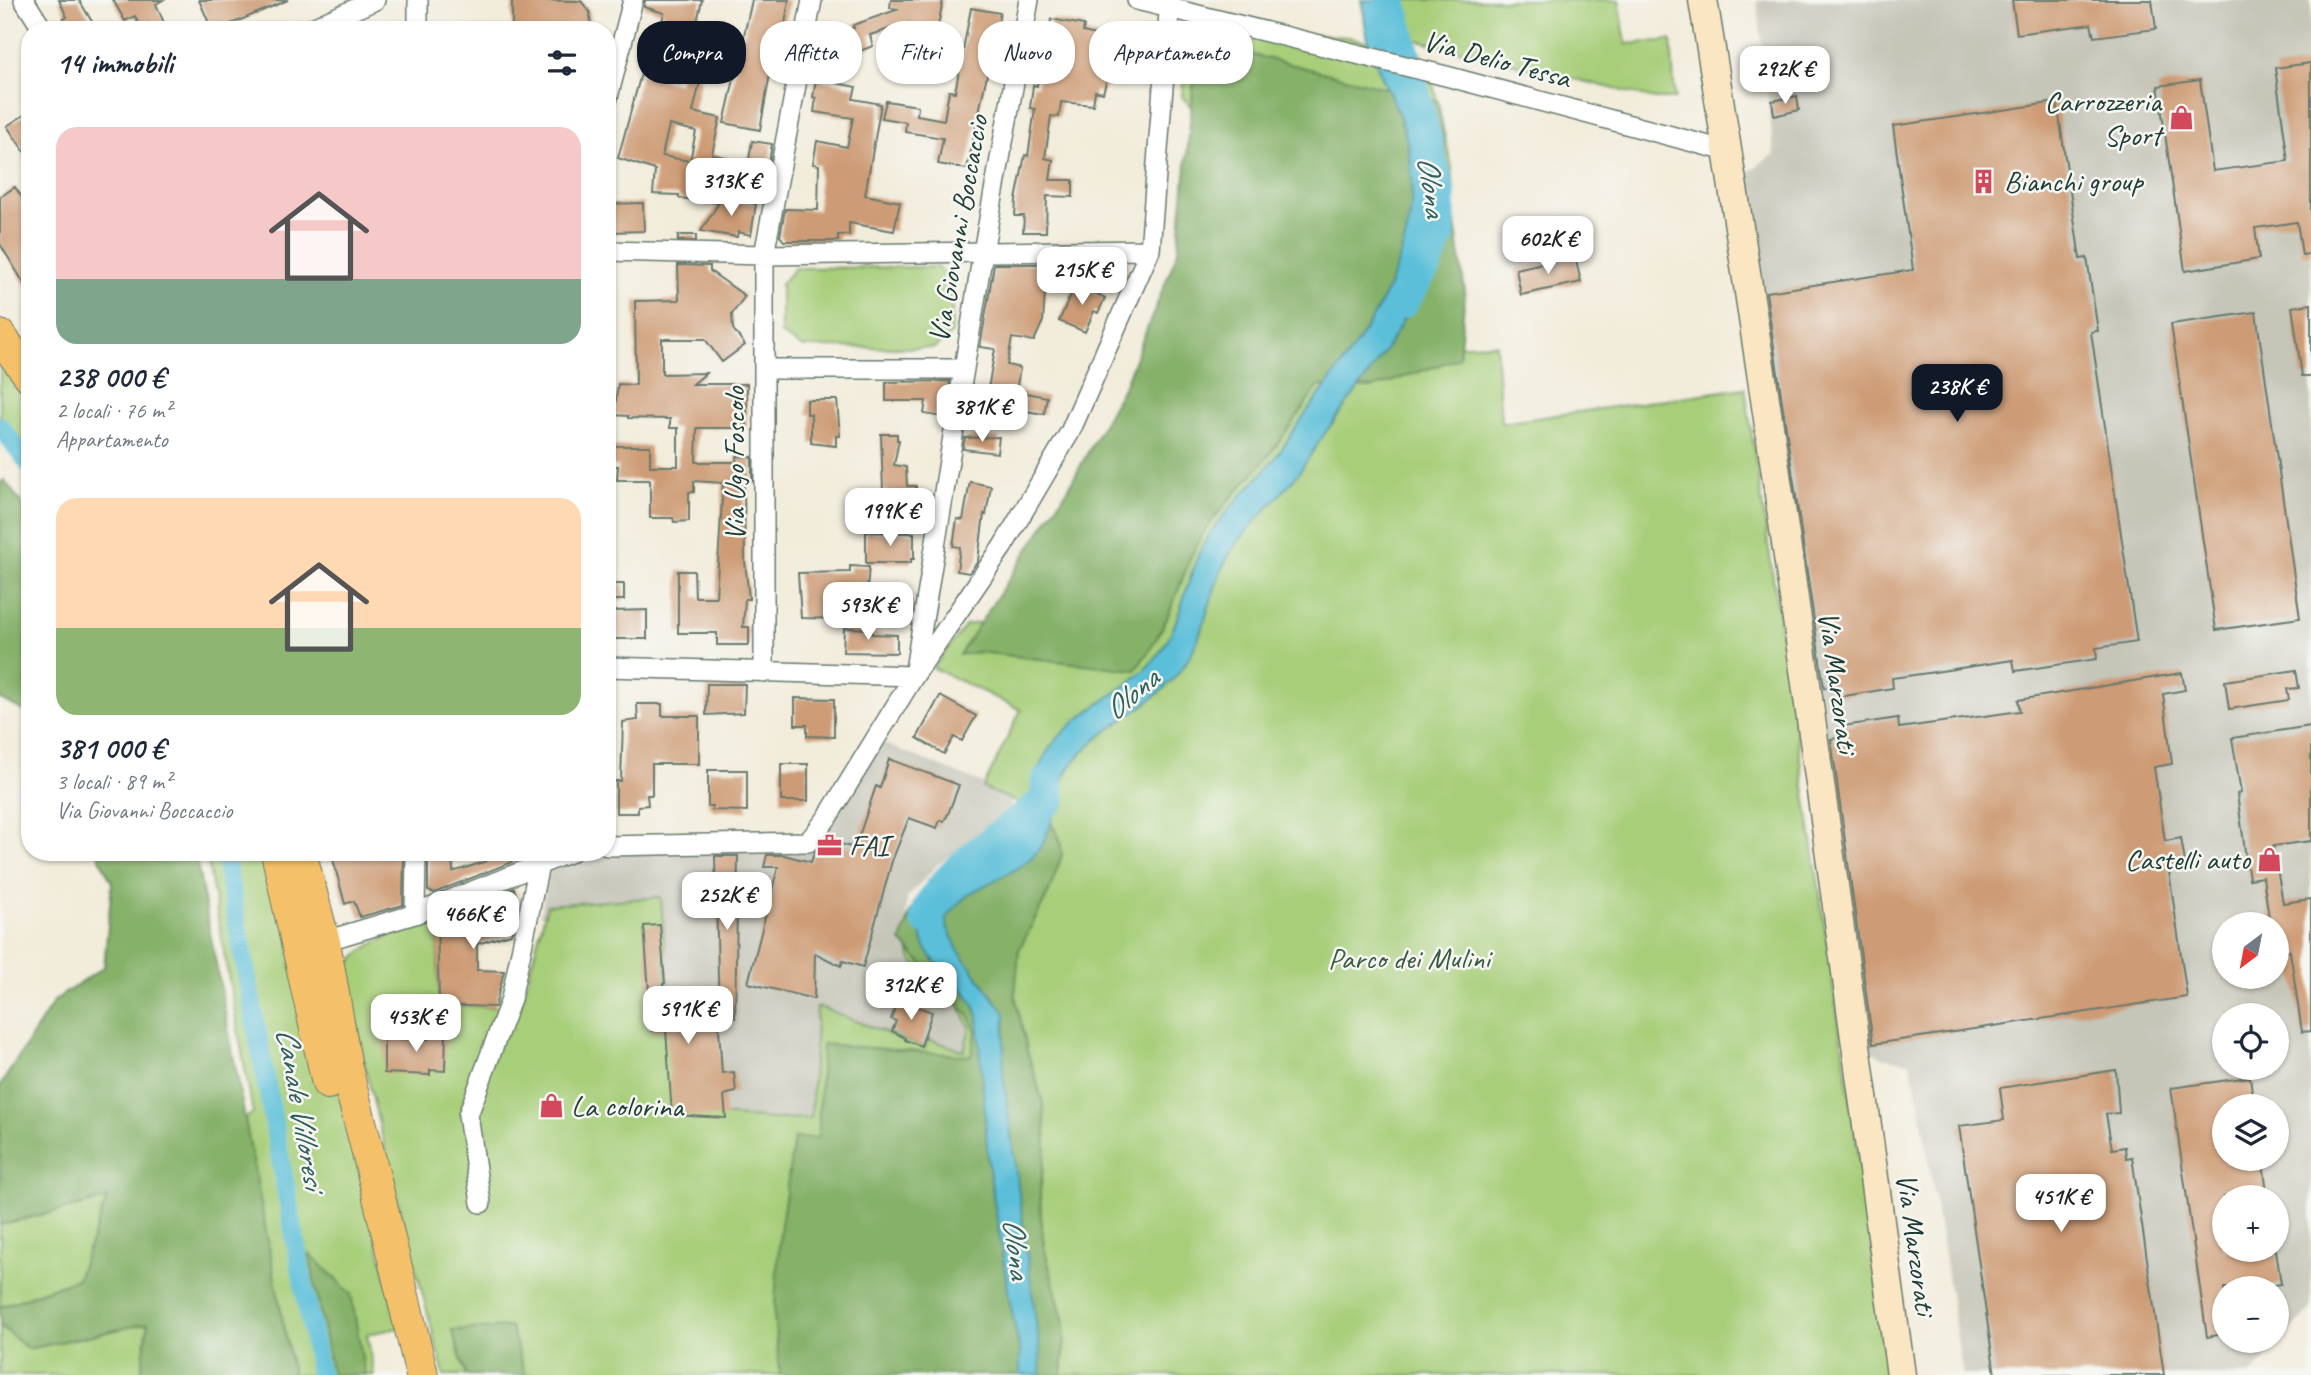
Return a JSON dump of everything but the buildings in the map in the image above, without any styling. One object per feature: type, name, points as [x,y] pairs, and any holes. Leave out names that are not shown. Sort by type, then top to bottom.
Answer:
[{"type":"main road","points":[[280,861],[311,945]]},
{"type":"main road","points":[[301,861],[335,1110],[383,1220],[422,1375]]},
{"type":"street","points":[[24,0],[37,21]]},
{"type":"street","points":[[328,21],[374,0]]},
{"type":"street","points":[[418,0],[418,21]]},
{"type":"street","points":[[616,66],[633,0]]},
{"type":"street","name":"Via Ugo Foscolo","points":[[764,672],[764,255],[812,0]]},
{"type":"street","name":"Via Giovanni Boccaccio","points":[[914,676],[983,252],[1029,0]]},
{"type":"street","name":"Via Delio Tessa","points":[[1137,0],[1170,4],[1727,151]]},
{"type":"street","name":"Via Marzorati","points":[[1703,0],[1806,691],[1901,1375]]},
{"type":"street","points":[[616,846],[808,842],[827,818],[914,676],[1003,546],[1070,432],[1150,250],[1170,4]]},
{"type":"street","points":[[616,251],[764,255],[1150,250]]},
{"type":"street","points":[[764,369],[964,369]]},
{"type":"street","points":[[616,667],[914,676]]},
{"type":"street","points":[[415,861],[415,914]]},
{"type":"street","points":[[311,945],[415,914],[549,861]]},
{"type":"street","points":[[481,1203],[468,1115],[511,999],[539,865]]},
{"type":"shaded area","points":[[1757,0],[2311,0],[2311,1309],[2289,1333],[2289,1276],[2212,1276],[2212,1353],[2271,1353],[2251,1375],[1963,1375],[1920,1106],[1910,1062],[1882,1057],[1862,1045],[1751,294],[1746,174],[1774,154]]},
{"type":"shaded area","points":[[877,741],[1014,796],[1003,821],[938,864],[907,898],[905,928],[901,941],[970,1017],[976,1032],[971,1056],[818,1138],[654,1135],[636,909],[540,915],[551,864],[558,861],[616,861],[616,851],[810,844]]},
{"type":"green space","name":"Parco dei Mulini","points":[[1361,0],[1619,0],[1626,44],[1671,40],[1675,99],[1655,99],[1414,39],[1434,88],[1452,168],[1454,191],[1453,231],[1416,347],[1496,344],[1501,423],[1745,388],[1891,1375],[444,1375],[351,1007],[346,978],[352,961],[372,944],[399,932],[437,921],[439,1005],[520,1008],[547,905],[661,897],[677,1112],[774,1119],[811,1118],[817,1006],[925,1048],[928,1039],[964,1051],[970,1027],[958,1004],[913,962],[906,944],[907,920],[914,904],[934,876],[1014,825],[1019,815],[1017,802],[983,788],[1021,710],[933,668],[966,625],[989,621],[1066,503],[1118,401],[1185,247],[1198,114],[1182,97],[1183,84],[1253,84],[1253,30],[1348,37],[1373,43],[1367,31]]},
{"type":"green space","points":[[1253,55],[1438,101],[1465,292],[1459,358],[1373,388],[1319,386],[1285,434],[1201,537],[1163,625],[1135,670],[978,652],[959,655],[1068,489],[1125,384],[1178,251],[1194,84],[1253,84]]},
{"type":"green space","points":[[936,267],[952,280],[952,333],[934,348],[802,347],[781,334],[781,284],[795,268]]},
{"type":"green space","points":[[0,355],[21,390],[21,443],[0,416]]},
{"type":"green space","points":[[4,480],[21,502],[21,710],[0,699],[0,484]]},
{"type":"green space","points":[[1031,809],[1052,825],[1060,839],[1062,855],[1049,892],[1019,950],[1015,995],[1028,1054],[1044,1105],[1046,1147],[1040,1192],[1041,1217],[1044,1247],[1063,1319],[1065,1338],[1062,1375],[780,1375],[774,1316],[780,1232],[794,1138],[818,1138],[822,1044],[971,1056],[976,1032],[970,1017],[901,941],[911,915],[936,876],[951,861],[987,835]]},
{"type":"green space","points":[[101,861],[197,861],[293,1375],[141,1375],[148,1323],[28,1349],[0,1325],[0,1307],[77,1279],[107,1199],[0,1225],[0,1086],[55,1000],[104,967],[112,883]]},
{"type":"green space","points":[[208,861],[281,861],[399,1328],[367,1334],[374,1375],[279,1375],[234,1126],[253,1113]]},
{"type":"green space","points":[[108,1198],[77,1279],[0,1307],[0,1225]]},
{"type":"green space","points":[[309,1253],[351,1294],[365,1375],[332,1375]]},
{"type":"green space","points":[[149,1323],[141,1375],[0,1375],[0,1325],[28,1349]]},
{"type":"green space","points":[[511,1327],[525,1375],[466,1375],[452,1330]]},
{"type":"water","points":[[1363,0],[1389,0],[1395,50],[1420,103],[1435,171],[1437,220],[1431,250],[1411,305],[1381,357],[1297,475],[1232,550],[1218,579],[1198,639],[1183,667],[1171,682],[1097,739],[1071,766],[1061,787],[1048,833],[1036,853],[1013,871],[967,896],[947,917],[947,926],[958,950],[1005,1013],[1003,1075],[1041,1375],[1020,1375],[1020,1351],[988,1162],[978,1016],[963,989],[933,959],[925,947],[921,932],[921,914],[926,901],[936,889],[998,851],[1022,829],[1030,811],[1038,772],[1057,738],[1148,667],[1160,652],[1175,625],[1194,566],[1207,538],[1279,453],[1364,332],[1387,290],[1397,267],[1408,227],[1412,176],[1403,126],[1369,45]]},
{"type":"waterway","name":"Olona","points":[[1390,0],[1439,193],[1439,234],[1426,264],[1402,302]]},
{"type":"waterway","name":"Canale Villoresi","points":[[0,426],[21,453]]},
{"type":"waterway","name":"Olona","points":[[926,918],[932,902],[960,870],[1049,799],[1047,782]]},
{"type":"waterway","name":"Canale Villoresi","points":[[226,861],[320,1375]]},
{"type":"place","name":"Carrozzeria Sport","points":[[2181,118]]},
{"type":"place","name":"Bianchi group","points":[[1984,181]]},
{"type":"place","name":"FAI","points":[[829,845]]},
{"type":"place","name":"Castelli auto","points":[[2270,859]]},
{"type":"place","name":"La colorina","points":[[551,1106]]}]
